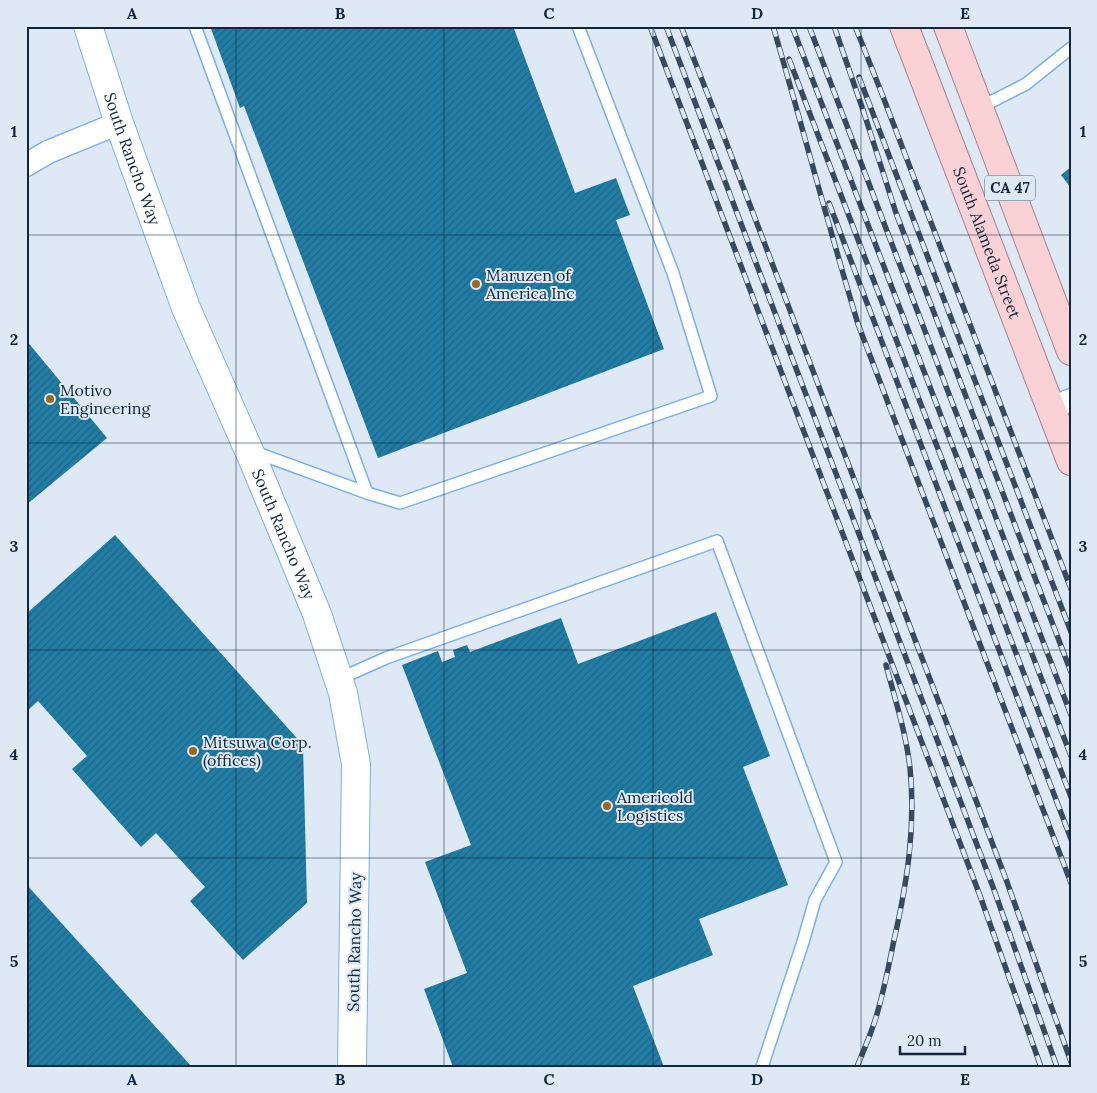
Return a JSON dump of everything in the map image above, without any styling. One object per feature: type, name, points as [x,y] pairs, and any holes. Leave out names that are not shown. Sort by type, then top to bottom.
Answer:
[{"type":"main road","name":"South Alameda Street","points":[[904,26],[1061,404],[1071,461]]},
{"type":"main road","name":"CA 47","points":[[948,26],[1071,351]]},
{"type":"street","name":"South Rancho Way","points":[[88,26],[120,123],[186,308],[317,614],[344,693],[356,764],[352,1067]]},
{"type":"street","points":[[26,165],[48,152],[120,123]]},
{"type":"lane","points":[[195,26],[367,493]]},
{"type":"lane","points":[[248,450],[400,503],[710,396],[673,274],[578,26]]},
{"type":"lane","points":[[979,108],[1026,84],[1071,48]]},
{"type":"lane","points":[[339,679],[386,658],[717,541],[836,862],[815,900],[762,1067]]},
{"type":"building","name":"Maruzen of America Inc","points":[[210,26],[513,26],[575,193],[616,178],[630,215],[616,220],[664,349],[378,458],[244,106],[240,108]]},
{"type":"building","points":[[1071,167],[1071,188],[1061,175]]},
{"type":"building","name":"Motivo Engineering","points":[[26,340],[107,438],[26,505]]},
{"type":"building","name":"Mitsuwa Corp. (offices)","points":[[115,535],[303,745],[307,903],[243,960],[190,901],[205,887],[156,833],[141,847],[72,769],[87,756],[38,701],[26,712],[26,614]]},
{"type":"building","name":"Americold Logistics","points":[[716,612],[770,756],[743,767],[788,885],[699,919],[713,955],[633,986],[664,1067],[453,1067],[424,989],[467,973],[425,862],[471,845],[402,665],[438,651],[442,662],[455,657],[453,650],[467,645],[470,652],[561,618],[578,664]]},
{"type":"building","points":[[26,884],[192,1067],[26,1067]]},
{"type":"railway","points":[[650,26],[979,893],[1041,1067]]},
{"type":"railway","points":[[666,26],[993,887],[1057,1067]]},
{"type":"railway","points":[[681,26],[1007,882],[1071,1062]]},
{"type":"railway","points":[[773,26],[858,324],[1071,883]]},
{"type":"railway","points":[[792,26],[1071,756]]},
{"type":"railway","points":[[809,26],[1071,715]]},
{"type":"railway","points":[[834,26],[896,213],[1071,672]]},
{"type":"railway","points":[[855,26],[1071,589]]},
{"type":"railway","points":[[789,59],[1071,797]]},
{"type":"railway","points":[[859,77],[1071,632]]},
{"type":"railway","points":[[829,203],[1071,839]]},
{"type":"railway","points":[[857,1067],[875,1021],[884,987],[903,897],[911,833],[912,790],[910,768],[900,716],[886,665]]},
{"type":"place","name":"Maruzen of America Inc","points":[[476,284]]},
{"type":"place","name":"Motivo Engineering","points":[[50,399]]},
{"type":"place","name":"Mitsuwa Corp. (offices)","points":[[193,751]]},
{"type":"place","name":"Americold Logistics","points":[[607,806]]}]
